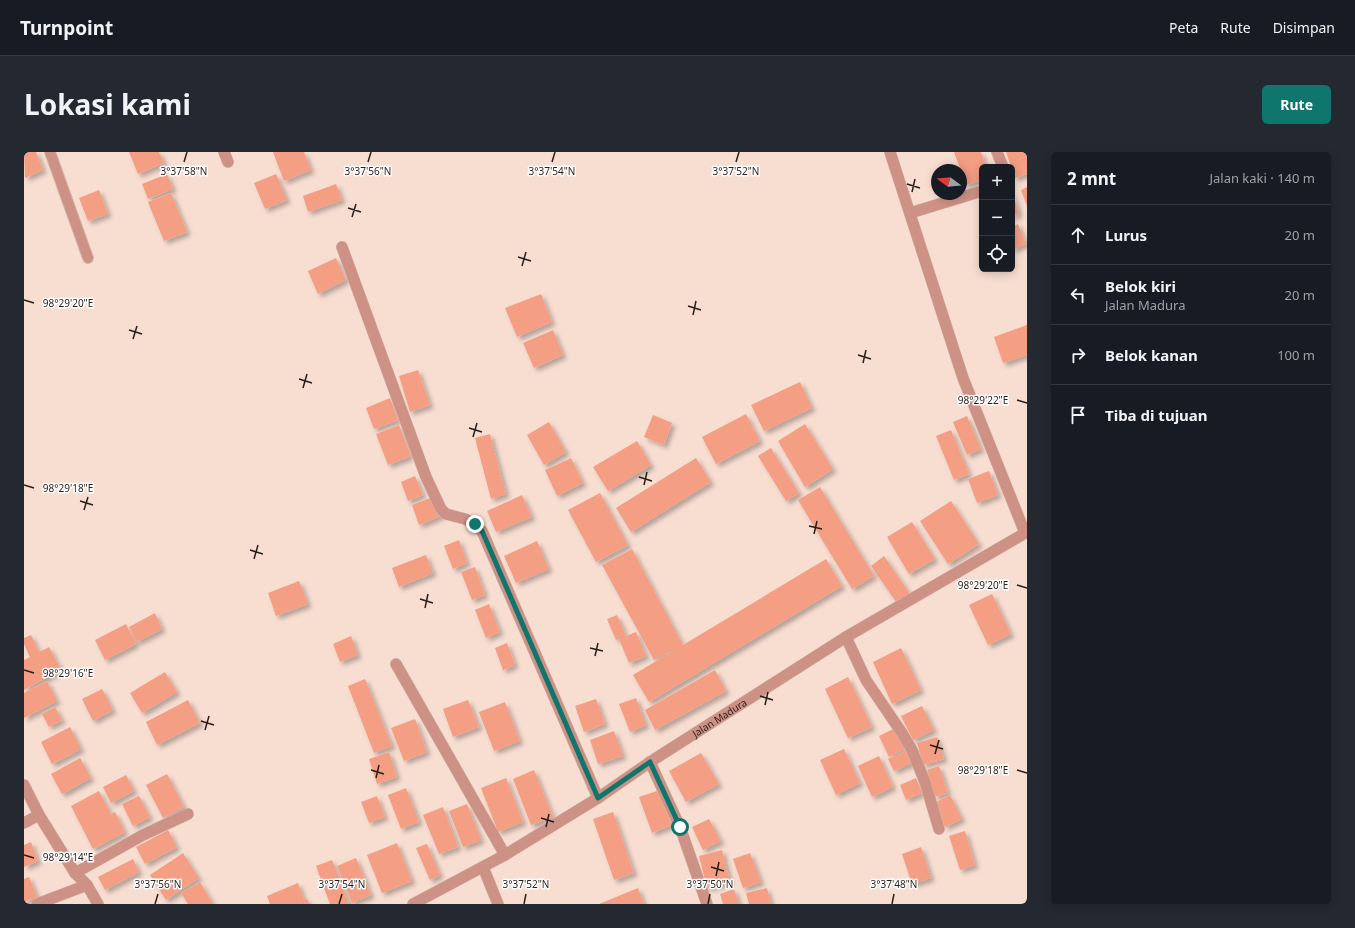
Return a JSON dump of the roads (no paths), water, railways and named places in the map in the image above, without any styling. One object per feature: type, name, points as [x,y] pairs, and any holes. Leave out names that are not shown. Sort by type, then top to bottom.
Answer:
[{"type":"street","points":[[890,152],[963,378],[1026,533]]},
{"type":"street","points":[[997,152],[1002,164]]},
{"type":"street","points":[[910,213],[979,192]]},
{"type":"street","points":[[342,247],[426,477],[446,514],[465,519],[475,524],[482,531],[598,798]]},
{"type":"street","name":"Jalan Madura","points":[[413,904],[505,855],[598,798],[650,762],[846,637],[1026,533]]},
{"type":"street","points":[[846,637],[866,680],[912,750],[925,782],[939,829]]},
{"type":"street","points":[[396,664],[505,855]]},
{"type":"street","points":[[650,762],[680,827],[707,904]]},
{"type":"street","points":[[24,785],[39,815],[75,873],[86,885],[98,904]]},
{"type":"street","points":[[75,873],[142,835],[188,814]]},
{"type":"street","points":[[24,822],[39,815]]},
{"type":"street","points":[[482,867],[498,904]]},
{"type":"street","points":[[37,904],[86,885]]},
{"type":"lane","points":[[50,152],[88,258]]}]
